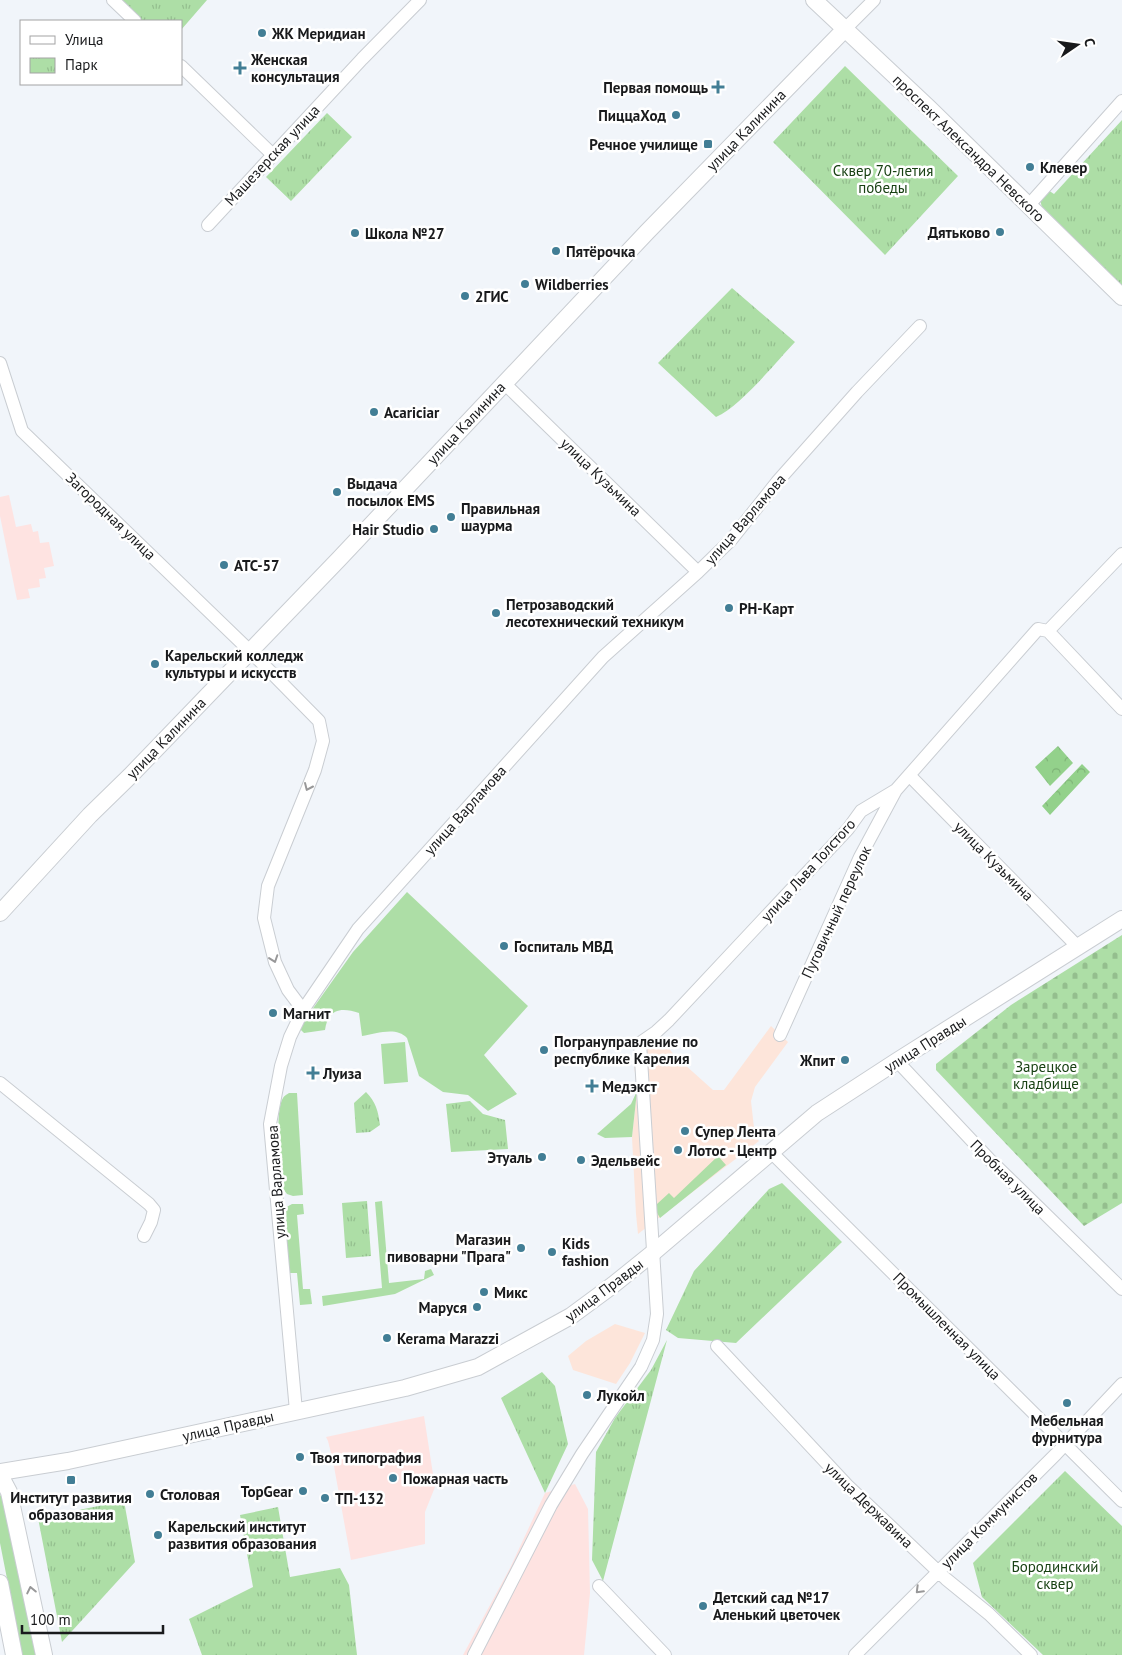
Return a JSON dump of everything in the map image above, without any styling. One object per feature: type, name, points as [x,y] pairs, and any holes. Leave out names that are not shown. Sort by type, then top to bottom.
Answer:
[{"type":"main road","name":"проспект Александра Невского","points":[[814,0],[929,108],[1122,297]]},
{"type":"main road","name":"улица Калинина","points":[[0,913],[90,815],[136,770],[250,651],[653,226],[845,29]]},
{"type":"main road","name":"улица Правды","points":[[0,1474],[405,1388],[478,1367],[570,1316],[654,1252],[818,1113],[1122,919]]},
{"type":"main road","points":[[0,1474],[9,1492],[44,1655]]},
{"type":"main road","points":[[0,1584],[14,1655]]},
{"type":"street","points":[[113,0],[134,20]]},
{"type":"street","name":"Машезерская улица","points":[[208,224],[362,58],[420,0]]},
{"type":"street","name":"улица Калинина","points":[[845,29],[874,0]]},
{"type":"street","points":[[182,67],[273,155]]},
{"type":"street","points":[[1028,206],[1122,101]]},
{"type":"street","name":"улица Варламова","points":[[296,1411],[270,1124],[281,1066],[290,1037],[303,1010],[338,956],[365,920],[603,657],[731,540],[777,482],[857,392],[920,326]]},
{"type":"street","name":"Загородная улица","points":[[0,363],[22,431],[319,720],[323,741],[315,770],[268,886],[264,918],[271,949],[282,978],[303,1010]]},
{"type":"street","name":"улица Кузьмина","points":[[504,383],[698,572]]},
{"type":"street","name":"улица Льва Толстого","points":[[654,1252],[649,1200],[640,1043],[656,1032],[668,1020],[848,829],[862,811],[896,790],[1038,629],[1048,631],[1122,554]]},
{"type":"street","points":[[1048,631],[1122,709]]},
{"type":"street","name":"улица Кузьмина","points":[[909,775],[1079,948]]},
{"type":"street","name":"Пуговичный переулок","points":[[780,1035],[860,856],[896,790]]},
{"type":"street","name":"Пробная улица","points":[[897,1061],[990,1160],[1122,1289]]},
{"type":"street","points":[[0,1083],[149,1204],[154,1210],[154,1215],[144,1236]]},
{"type":"street","name":"Промышленная улица","points":[[771,1152],[1122,1501]]},
{"type":"street","points":[[474,1655],[551,1505],[582,1454],[641,1368],[653,1340],[657,1314],[654,1252]]},
{"type":"street","name":"улица Державина","points":[[717,1346],[842,1481],[938,1572],[989,1614],[1031,1655]]},
{"type":"street","name":"улица Коммунистов","points":[[855,1655],[1065,1444],[1122,1384]]},
{"type":"street","points":[[599,1586],[665,1655]]},
{"type":"shaded area","points":[[9,495],[16,527],[31,524],[33,532],[38,531],[40,543],[49,542],[54,566],[44,568],[46,578],[39,579],[40,587],[28,589],[30,598],[17,600],[0,516],[0,497]]},
{"type":"shaded area","points":[[771,1026],[788,1042],[755,1087],[751,1101],[755,1137],[759,1141],[638,1234],[632,1137],[637,1091],[633,1056],[646,1051],[659,1035],[674,1055],[713,1090],[724,1090]]},
{"type":"shaded area","points":[[615,1324],[645,1333],[630,1363],[616,1384],[573,1370],[568,1356],[586,1341]]},
{"type":"shaded area","points":[[424,1416],[435,1487],[425,1512],[425,1544],[351,1560],[333,1461],[326,1437]]},
{"type":"shaded area","points":[[575,1484],[588,1509],[590,1593],[584,1655],[463,1655],[510,1568],[545,1493]]},
{"type":"green space","points":[[121,0],[207,0],[182,29],[182,20],[141,20]]},
{"type":"green space","name":"Сквер 70-летия победы","points":[[845,66],[958,176],[885,255],[773,142]]},
{"type":"green space","points":[[327,113],[352,137],[291,201],[266,177]]},
{"type":"green space","points":[[1122,120],[1122,286],[1042,208],[1040,199],[1048,190],[1054,194]]},
{"type":"green space","points":[[732,288],[795,342],[747,394],[716,417],[658,363]]},
{"type":"green space","points":[[1058,746],[1073,763],[1050,786],[1035,767]]},
{"type":"green space","points":[[1082,764],[1090,772],[1050,815],[1042,806]]},
{"type":"green space","points":[[407,892],[528,1006],[484,1055],[517,1094],[488,1111],[468,1095],[443,1092],[419,1076],[407,1038],[402,1034],[386,1032],[362,1036],[359,1013],[347,1010],[336,1011],[329,1018],[325,1030],[304,1033],[299,1028],[353,952]]},
{"type":"green space","name":"Зарецкое кладбище","points":[[1122,935],[1122,1203],[1084,1226],[936,1070],[936,1064],[1011,1005]]},
{"type":"green space","points":[[405,1042],[408,1082],[384,1084],[381,1044]]},
{"type":"green space","points":[[637,1091],[632,1137],[605,1138],[597,1134],[631,1104]]},
{"type":"green space","points":[[366,1092],[376,1107],[380,1125],[370,1132],[356,1133],[354,1103]]},
{"type":"green space","points":[[289,1093],[297,1093],[303,1195],[293,1196],[287,1194],[281,1186],[279,1140],[280,1105],[284,1097]]},
{"type":"green space","points":[[470,1101],[483,1114],[505,1120],[508,1149],[451,1152],[446,1104]]},
{"type":"green space","points":[[718,1156],[726,1165],[660,1218],[656,1211],[657,1204],[669,1193],[674,1198]]},
{"type":"green space","points":[[782,1183],[842,1242],[736,1343],[678,1338],[666,1330],[694,1271],[769,1189]]},
{"type":"green space","points":[[367,1201],[371,1256],[346,1258],[342,1203]]},
{"type":"green space","points":[[382,1201],[389,1283],[424,1279],[425,1271],[431,1269],[434,1275],[395,1294],[323,1306],[322,1296],[382,1288],[375,1202]]},
{"type":"green space","points":[[292,1204],[303,1204],[304,1214],[297,1215],[303,1289],[310,1289],[312,1304],[300,1305],[297,1273],[289,1273],[283,1209]]},
{"type":"green space","points":[[667,1340],[603,1581],[592,1560],[596,1452],[615,1418],[651,1370]]},
{"type":"green space","points":[[542,1372],[555,1386],[568,1444],[545,1493],[501,1398]]},
{"type":"green space","name":"Бородинский сквер","points":[[1065,1471],[1122,1526],[1122,1655],[1043,1655],[982,1597],[973,1563]]},
{"type":"green space","points":[[0,1495],[5,1499],[37,1655],[22,1655],[0,1543]]},
{"type":"green space","points":[[124,1501],[135,1562],[62,1642],[38,1518]]},
{"type":"green space","points":[[278,1507],[290,1577],[340,1568],[349,1585],[357,1655],[202,1655],[189,1619],[253,1587],[240,1515]]},
{"type":"place","name":"ЖК Меридиан","points":[[262,33]]},
{"type":"place","name":"Женская консультация","points":[[240,68]]},
{"type":"place","name":"Первая помощь","points":[[718,87]]},
{"type":"place","name":"ПиццаХод","points":[[676,115]]},
{"type":"place","name":"Речное училище","points":[[708,144]]},
{"type":"place","name":"Клевер","points":[[1030,167]]},
{"type":"place","name":"Дятьково","points":[[1000,232]]},
{"type":"place","name":"Школа №27","points":[[355,233]]},
{"type":"place","name":"Пятёрочка","points":[[556,251]]},
{"type":"place","name":"Wildberries","points":[[525,284]]},
{"type":"place","name":"2ГИС","points":[[465,296]]},
{"type":"place","name":"Acariciar","points":[[374,412]]},
{"type":"place","name":"Выдача посылок EMS","points":[[337,492]]},
{"type":"place","name":"Правильная шаурма","points":[[451,517]]},
{"type":"place","name":"Hair Studio","points":[[434,529]]},
{"type":"place","name":"АТС-57","points":[[224,565]]},
{"type":"place","name":"РН-Карт","points":[[729,608]]},
{"type":"place","name":"Петрозаводский лесотехнический техникум","points":[[496,613]]},
{"type":"place","name":"Карельский колледж культуры и искусств","points":[[155,664]]},
{"type":"place","name":"Госпиталь МВД","points":[[504,946]]},
{"type":"place","name":"Магнит","points":[[273,1013]]},
{"type":"place","name":"Погрануправление по республике Карелия","points":[[544,1050]]},
{"type":"place","name":"Жпит","points":[[845,1060]]},
{"type":"place","name":"Луиза","points":[[313,1073]]},
{"type":"place","name":"Медэкст","points":[[592,1086]]},
{"type":"place","name":"Супер Лента","points":[[685,1131]]},
{"type":"place","name":"Лотос - Центр","points":[[678,1150]]},
{"type":"place","name":"Этуаль","points":[[542,1157]]},
{"type":"place","name":"Эдельвейс","points":[[581,1160]]},
{"type":"place","name":"Магазин пивоварни \"Прага\"","points":[[521,1248]]},
{"type":"place","name":"Kids fashion","points":[[552,1252]]},
{"type":"place","name":"Микс","points":[[484,1292]]},
{"type":"place","name":"Маруся","points":[[477,1307]]},
{"type":"place","name":"Kerama Marazzi","points":[[387,1338]]},
{"type":"place","name":"Лукойл","points":[[587,1395]]},
{"type":"place","name":"Мебельная фурнитура","points":[[1067,1403]]},
{"type":"place","name":"Твоя типография","points":[[300,1457]]},
{"type":"place","name":"Пожарная часть","points":[[393,1478]]},
{"type":"place","name":"Институт развития образования","points":[[71,1480]]},
{"type":"place","name":"TopGear","points":[[303,1491]]},
{"type":"place","name":"Столовая","points":[[150,1494]]},
{"type":"place","name":"ТП-132","points":[[325,1498]]},
{"type":"place","name":"Карельский институт развития образования","points":[[158,1535]]},
{"type":"place","name":"Детский сад №17 Аленький цветочек","points":[[703,1606]]}]
